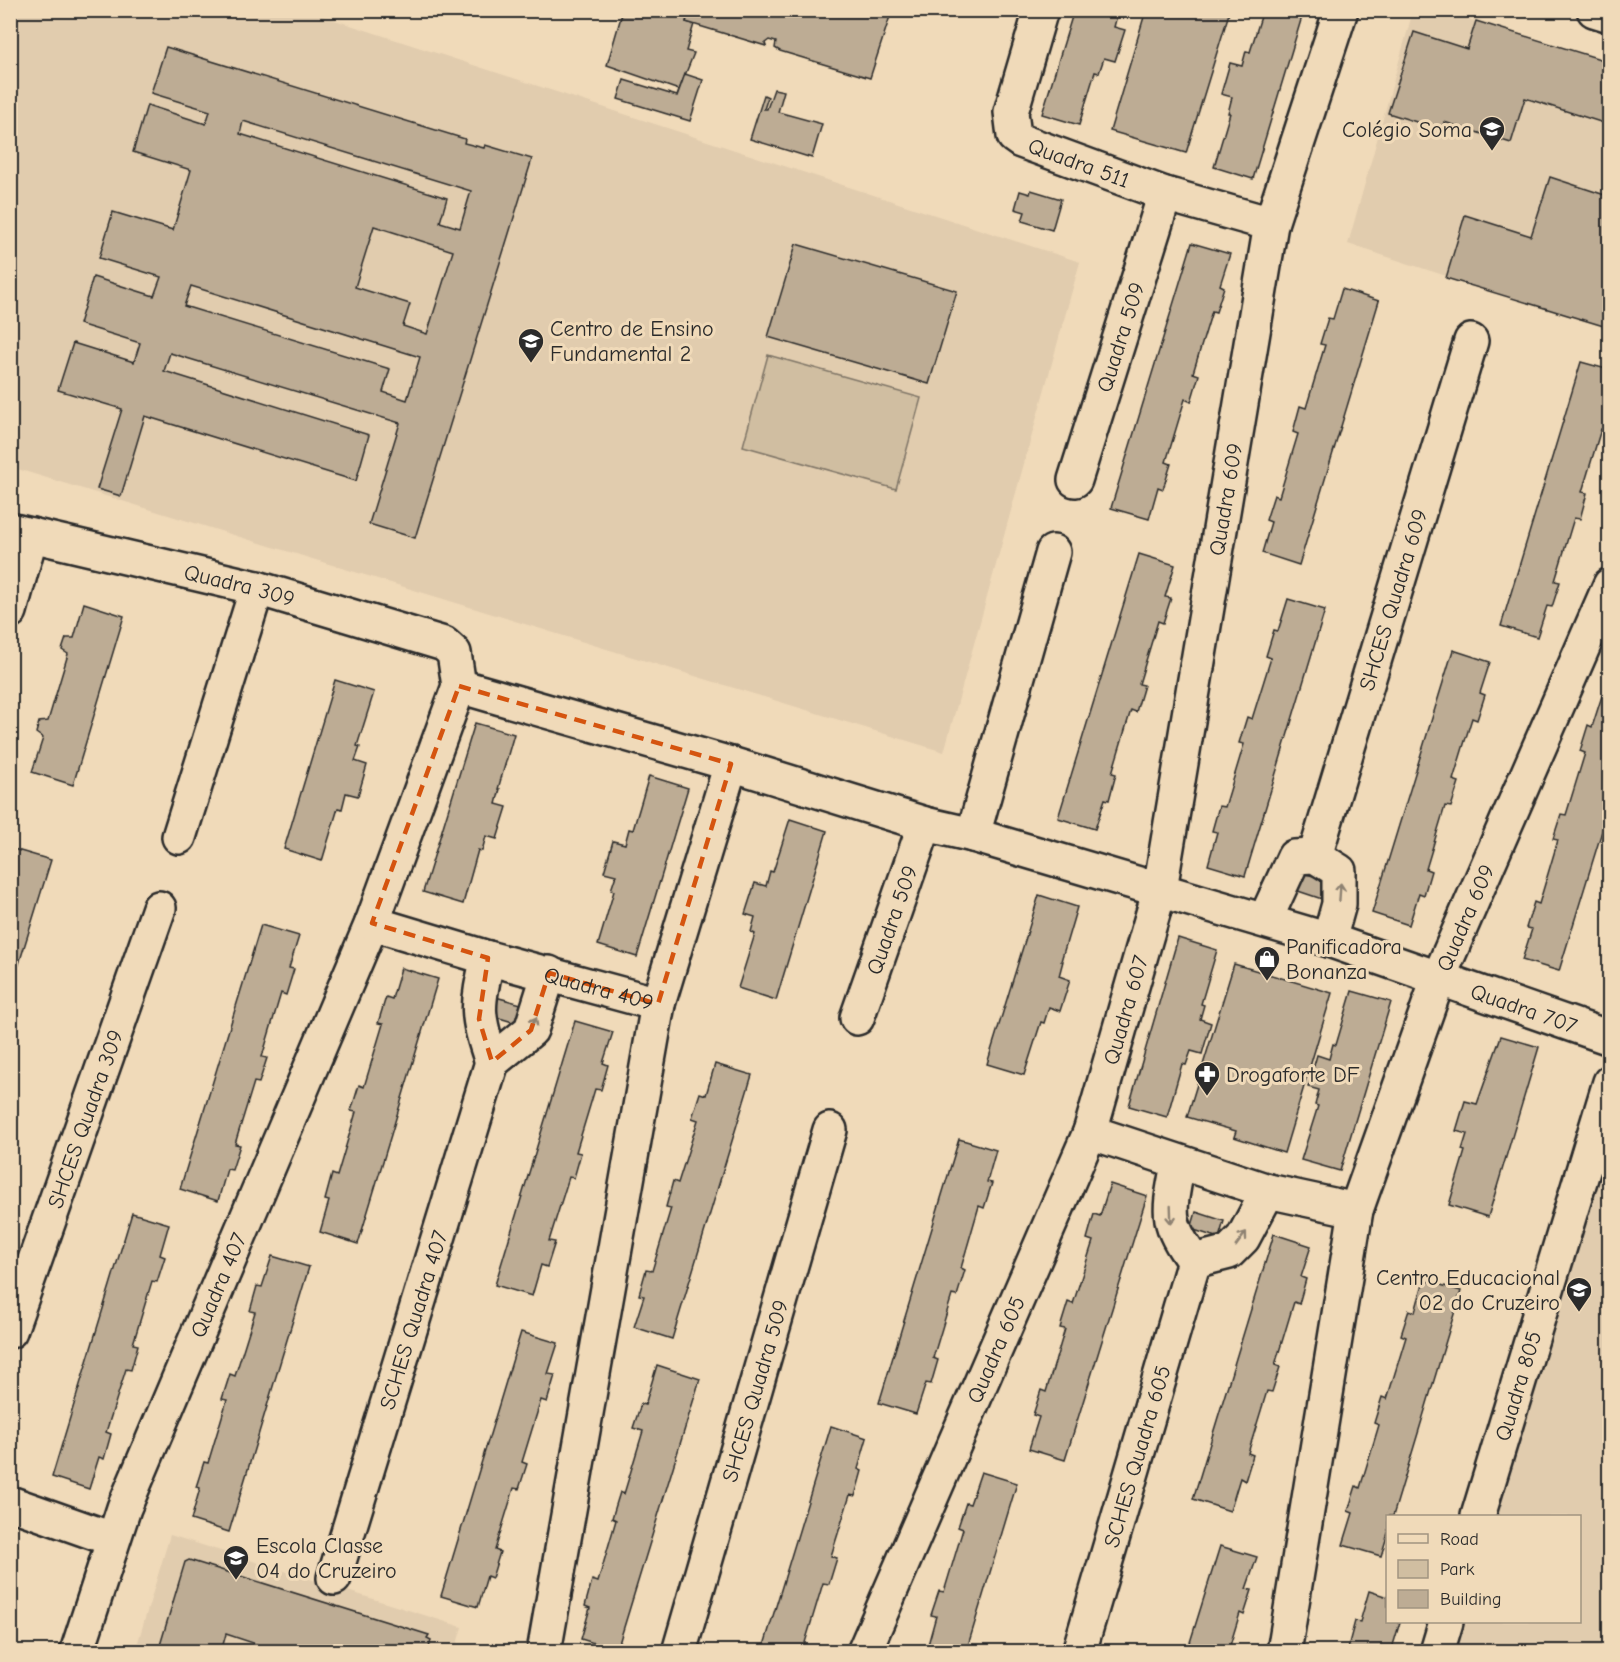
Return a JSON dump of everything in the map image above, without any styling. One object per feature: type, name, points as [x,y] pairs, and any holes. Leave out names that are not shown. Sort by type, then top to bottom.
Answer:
[{"type":"street","name":"Quadra 511","points":[[1041,10],[1011,112],[1014,136],[1021,141],[1166,194],[1271,224]]},
{"type":"street","name":"Quadra 609","points":[[1341,10],[1271,224],[1160,889],[1329,940],[1439,977],[1610,585]]},
{"type":"street","points":[[1594,10],[1610,15]]},
{"type":"street","name":"Quadra 509","points":[[1075,480],[1166,194]]},
{"type":"street","name":"SHCES Quadra 609","points":[[1315,856],[1471,341]]},
{"type":"street","points":[[10,611],[21,532]]},
{"type":"street","name":"Quadra 309","points":[[21,532],[257,588],[444,644],[454,653],[459,686]]},
{"type":"street","points":[[974,835],[1053,552]]},
{"type":"street","points":[[179,837],[257,588]]},
{"type":"street","points":[[372,923],[459,686],[731,764],[925,824],[974,835],[1160,889]]},
{"type":"street","name":"Quadra 409","points":[[372,923],[488,958],[658,1004],[731,764]]},
{"type":"street","name":"Quadra 509","points":[[857,1018],[925,824]]},
{"type":"street","points":[[1265,920],[1294,857],[1315,856],[1335,867],[1341,876],[1339,904],[1329,940]]},
{"type":"street","name":"Quadra 607","points":[[1090,1132],[1160,889]]},
{"type":"street","name":"SHCES Quadra 309","points":[[10,1331],[159,908]]},
{"type":"street","name":"Quadra 407","points":[[77,1652],[112,1539],[372,923]]},
{"type":"street","points":[[488,958],[479,996],[478,1018],[492,1062],[531,1030],[549,973]]},
{"type":"street","points":[[1284,1652],[1356,1210],[1439,977]]},
{"type":"street","name":"Quadra 707","points":[[1439,977],[1610,1038]]},
{"type":"street","points":[[544,1652],[658,1004]]},
{"type":"street","name":"SCHES Quadra 407","points":[[334,1578],[492,1062]]},
{"type":"street","name":"Quadra 805","points":[[1478,1515],[1610,1082]]},
{"type":"street","name":"SHCES Quadra 509","points":[[679,1652],[830,1130]]},
{"type":"street","points":[[1090,1132],[1268,1191],[1356,1210]]},
{"type":"street","name":"Quadra 605","points":[[864,1652],[1090,1132]]},
{"type":"street","points":[[1178,1163],[1170,1209],[1172,1226],[1177,1239],[1194,1261],[1230,1252],[1243,1238],[1268,1191]]},
{"type":"street","name":"SCHES Quadra 605","points":[[1079,1652],[1194,1261]]},
{"type":"street","points":[[10,1503],[112,1539]]},
{"type":"street","points":[[1437,1652],[1446,1623]]},
{"type":"highlighted area","points":[[459,686],[731,764],[658,1004],[549,973],[531,1030],[492,1062],[479,1019],[488,958],[372,923]]},
{"type":"shaded area","name":"Centro de Ensino Fundamental 2","points":[[10,11],[307,11],[1080,262],[944,752],[11,467]]},
{"type":"shaded area","name":"Colégio Soma","points":[[1413,11],[1439,11],[1609,60],[1609,329],[1348,244]]},
{"type":"shaded area","name":"Centro Educacional 02 do Cruzeiro","points":[[1609,1110],[1609,1651],[1445,1652],[1454,1623],[1581,1623],[1581,1515],[1486,1515]]},
{"type":"shaded area","name":"Escola Classe 04 do Cruzeiro","points":[[170,1535],[462,1627],[455,1651],[135,1652]]},
{"type":"green space","points":[[768,355],[921,398],[896,489],[743,446]]},
{"type":"building","points":[[623,10],[670,10],[688,16],[686,22],[694,24],[686,51],[694,53],[679,90],[607,65]]},
{"type":"building","points":[[690,10],[892,10],[870,78],[780,51],[775,48],[776,42],[769,40],[765,43],[766,46],[686,22]]},
{"type":"building","points":[[1074,10],[1114,10],[1118,12],[1114,27],[1125,30],[1115,61],[1104,58],[1099,73],[1095,72],[1079,125],[1042,114]]},
{"type":"building","points":[[1146,10],[1230,10],[1186,153],[1110,131]]},
{"type":"building","points":[[1263,10],[1304,10],[1253,179],[1214,167],[1230,113],[1228,113],[1232,97],[1221,94],[1230,63],[1242,66],[1246,51],[1250,52]]},
{"type":"building","points":[[1476,21],[1610,62],[1610,125],[1525,98],[1511,143],[1444,122],[1442,130],[1388,113],[1414,32],[1467,49]]},
{"type":"building","points":[[166,47],[465,139],[464,143],[484,148],[485,145],[532,159],[415,538],[369,524],[400,423],[170,353],[164,371],[369,435],[356,481],[145,416],[121,496],[97,489],[122,409],[58,390],[73,343],[134,362],[140,343],[79,324],[93,277],[154,296],[161,277],[99,258],[113,212],[173,230],[191,170],[133,152],[147,105],[206,124],[210,111],[151,93]],"holes":[[[243,121],[471,191],[460,228],[440,222],[447,198],[240,134]],[[374,226],[453,251],[427,334],[403,326],[410,304],[355,287]],[[191,286],[420,357],[407,400],[383,392],[390,369],[184,306]]]},
{"type":"building","points":[[685,74],[703,80],[690,121],[618,99],[624,80],[677,96]]},
{"type":"building","points":[[774,89],[784,91],[778,112],[822,124],[812,158],[750,139],[764,95],[768,97],[764,109],[767,109]]},
{"type":"building","points":[[1550,177],[1608,196],[1610,192],[1610,328],[1446,278],[1465,215],[1531,236]]},
{"type":"building","points":[[1031,190],[1061,199],[1052,230],[1022,221],[1025,212],[1015,209],[1020,191],[1030,194]]},
{"type":"building","points":[[1192,243],[1230,254],[1220,285],[1224,287],[1216,312],[1212,311],[1193,373],[1199,375],[1191,402],[1185,399],[1166,462],[1171,464],[1163,489],[1158,487],[1149,519],[1111,508]]},
{"type":"building","points":[[796,244],[957,291],[929,384],[768,337]]},
{"type":"building","points":[[1342,289],[1379,301],[1299,565],[1262,553],[1271,522],[1266,520],[1274,495],[1279,497],[1298,434],[1293,432],[1300,406],[1306,408],[1325,345],[1320,344],[1328,318],[1333,319]]},
{"type":"building","points":[[1581,362],[1610,370],[1610,420],[1606,431],[1601,429],[1582,492],[1587,493],[1580,519],[1574,518],[1555,581],[1560,582],[1552,607],[1547,606],[1537,637],[1501,626]]},
{"type":"building","points":[[1139,554],[1175,565],[1165,597],[1171,598],[1163,623],[1158,621],[1139,684],[1144,685],[1136,712],[1131,710],[1112,773],[1116,774],[1109,800],[1105,799],[1095,829],[1058,818]]},
{"type":"building","points":[[1288,599],[1325,610],[1245,876],[1208,865],[1217,832],[1212,831],[1219,806],[1225,807],[1244,744],[1239,743],[1247,717],[1252,719],[1271,658],[1266,656],[1274,630],[1278,631]]},
{"type":"building","points":[[84,603],[124,616],[73,785],[32,772],[43,738],[36,733],[39,722],[48,721],[68,654],[62,650],[66,638],[74,638]]},
{"type":"building","points":[[1453,650],[1490,662],[1480,693],[1485,695],[1477,720],[1472,718],[1453,780],[1459,782],[1451,807],[1445,806],[1426,869],[1431,871],[1424,895],[1419,893],[1409,925],[1372,913]]},
{"type":"building","points":[[335,680],[374,692],[357,746],[360,747],[355,761],[367,765],[358,796],[346,793],[342,809],[338,808],[322,861],[284,849]]},
{"type":"building","points":[[1602,696],[1610,698],[1610,805],[1559,971],[1522,960],[1532,929],[1526,928],[1534,902],[1539,904],[1558,840],[1553,839],[1561,814],[1566,815],[1585,753],[1580,751],[1588,725],[1592,727]]},
{"type":"building","points":[[475,723],[514,734],[496,804],[507,807],[497,839],[486,836],[482,851],[478,850],[463,904],[423,892]]},
{"type":"building","points":[[649,776],[688,788],[637,957],[598,945],[614,891],[611,890],[616,875],[604,872],[613,841],[625,844],[629,829],[633,830]]},
{"type":"building","points":[[790,819],[827,831],[776,1000],[738,988],[755,934],[751,932],[755,917],[745,914],[755,883],[766,886],[770,871],[773,872]]},
{"type":"building","points":[[10,848],[51,860],[10,993]]},
{"type":"building","points":[[1299,872],[1328,880],[1322,899],[1295,890]]},
{"type":"building","points":[[1039,895],[1077,907],[1061,961],[1063,961],[1059,976],[1070,980],[1060,1011],[1049,1007],[1044,1023],[1041,1022],[1024,1075],[987,1064]]},
{"type":"building","points":[[261,925],[299,936],[289,968],[294,969],[286,995],[281,993],[262,1057],[267,1058],[259,1083],[254,1082],[235,1144],[240,1145],[232,1170],[227,1169],[218,1201],[180,1189]]},
{"type":"building","points":[[1178,938],[1217,950],[1201,1004],[1204,1005],[1200,1019],[1211,1023],[1202,1054],[1191,1051],[1186,1065],[1182,1064],[1167,1117],[1129,1106]]},
{"type":"building","points":[[1234,964],[1332,993],[1284,1153],[1234,1137],[1236,1131],[1187,1117]]},
{"type":"building","points":[[401,968],[438,979],[358,1244],[320,1232],[329,1201],[325,1200],[332,1174],[337,1176],[356,1112],[351,1111],[359,1085],[364,1087],[383,1024],[378,1023],[386,997],[392,999]]},
{"type":"building","points":[[1352,991],[1391,1002],[1340,1171],[1301,1160],[1318,1106],[1315,1105],[1319,1090],[1308,1087],[1317,1055],[1329,1059],[1333,1044],[1336,1045]]},
{"type":"building","points":[[492,996],[521,1004],[516,1023],[486,1014]]},
{"type":"building","points":[[575,1021],[613,1032],[603,1063],[608,1065],[601,1090],[595,1089],[576,1152],[581,1153],[574,1178],[569,1177],[549,1241],[555,1242],[547,1267],[541,1265],[532,1296],[495,1285]]},
{"type":"building","points":[[1501,1036],[1539,1047],[1488,1217],[1449,1205],[1465,1151],[1462,1150],[1467,1134],[1456,1131],[1465,1101],[1477,1104]]},
{"type":"building","points":[[715,1064],[752,1075],[672,1339],[634,1327],[644,1296],[639,1295],[646,1270],[652,1271],[671,1208],[666,1207],[673,1181],[678,1183],[698,1120],[692,1118],[700,1093],[706,1095]]},
{"type":"building","points":[[959,1139],[996,1150],[987,1182],[992,1183],[984,1208],[979,1206],[961,1268],[965,1270],[957,1296],[952,1295],[933,1358],[938,1360],[931,1384],[926,1383],[916,1414],[879,1403]]},
{"type":"building","points":[[1110,1184],[1147,1196],[1065,1460],[1029,1449],[1039,1417],[1033,1415],[1041,1390],[1046,1392],[1065,1329],[1060,1328],[1068,1302],[1073,1304],[1093,1241],[1087,1239],[1094,1214],[1100,1216]]},
{"type":"building","points":[[1196,1212],[1224,1221],[1219,1238],[1191,1229]]},
{"type":"building","points":[[132,1213],[169,1224],[160,1255],[165,1257],[157,1282],[152,1281],[133,1344],[138,1345],[131,1370],[126,1369],[106,1432],[111,1434],[104,1459],[99,1457],[89,1489],[52,1477]]},
{"type":"building","points":[[1274,1234],[1311,1246],[1301,1277],[1306,1279],[1299,1304],[1294,1302],[1275,1365],[1280,1367],[1272,1392],[1267,1391],[1248,1453],[1253,1455],[1245,1481],[1240,1478],[1230,1511],[1193,1499]]},
{"type":"building","points":[[272,1256],[309,1267],[229,1532],[191,1520],[200,1488],[196,1487],[204,1462],[208,1463],[227,1400],[222,1399],[230,1374],[235,1376],[255,1312],[250,1311],[257,1286],[262,1287]]},
{"type":"building","points":[[1424,1280],[1461,1291],[1393,1515],[1386,1515],[1386,1540],[1381,1556],[1343,1545],[1353,1513],[1348,1511],[1356,1486],[1360,1488],[1379,1425],[1374,1423],[1382,1397],[1387,1399],[1406,1337],[1401,1335],[1409,1310],[1415,1312]]},
{"type":"building","points":[[521,1332],[558,1343],[548,1374],[555,1375],[547,1402],[541,1400],[522,1462],[527,1464],[519,1489],[514,1488],[495,1550],[500,1552],[492,1578],[487,1576],[478,1607],[441,1596]]},
{"type":"building","points":[[657,1365],[700,1379],[617,1650],[581,1639],[590,1608],[585,1606],[592,1580],[598,1582],[616,1520],[612,1518],[620,1492],[624,1494],[643,1431],[633,1428],[641,1404],[645,1405]]},
{"type":"building","points":[[831,1426],[867,1438],[858,1469],[862,1471],[855,1496],[850,1495],[831,1556],[837,1558],[829,1584],[823,1583],[804,1646],[809,1648],[808,1652],[762,1652]]},
{"type":"building","points":[[981,1472],[1017,1483],[966,1652],[926,1652],[936,1616],[931,1615],[939,1591],[944,1592],[963,1529],[958,1527],[966,1503],[970,1504]]},
{"type":"building","points":[[1220,1546],[1257,1557],[1246,1589],[1252,1590],[1244,1615],[1240,1613],[1228,1652],[1187,1652]]},
{"type":"building","name":"Escola Classe 04 do Cruzeiro","points":[[189,1560],[429,1635],[427,1638],[431,1640],[428,1652],[280,1652],[226,1634],[221,1652],[158,1652],[185,1562]]},
{"type":"building","points":[[1369,1591],[1386,1596],[1386,1623],[1400,1623],[1391,1652],[1352,1652],[1352,1649],[1348,1647],[1355,1621],[1360,1622]]},
{"type":"place","name":"Colégio Soma","points":[[1492,152]]},
{"type":"place","name":"Centro de Ensino Fundamental 2","points":[[531,364]]},
{"type":"place","name":"Panificadora Bonanza","points":[[1267,982]]},
{"type":"place","name":"Drogaforte DF","points":[[1207,1097]]},
{"type":"place","name":"Centro Educacional 02 do Cruzeiro","points":[[1579,1313]]},
{"type":"place","name":"Escola Classe 04 do Cruzeiro","points":[[236,1581]]}]
